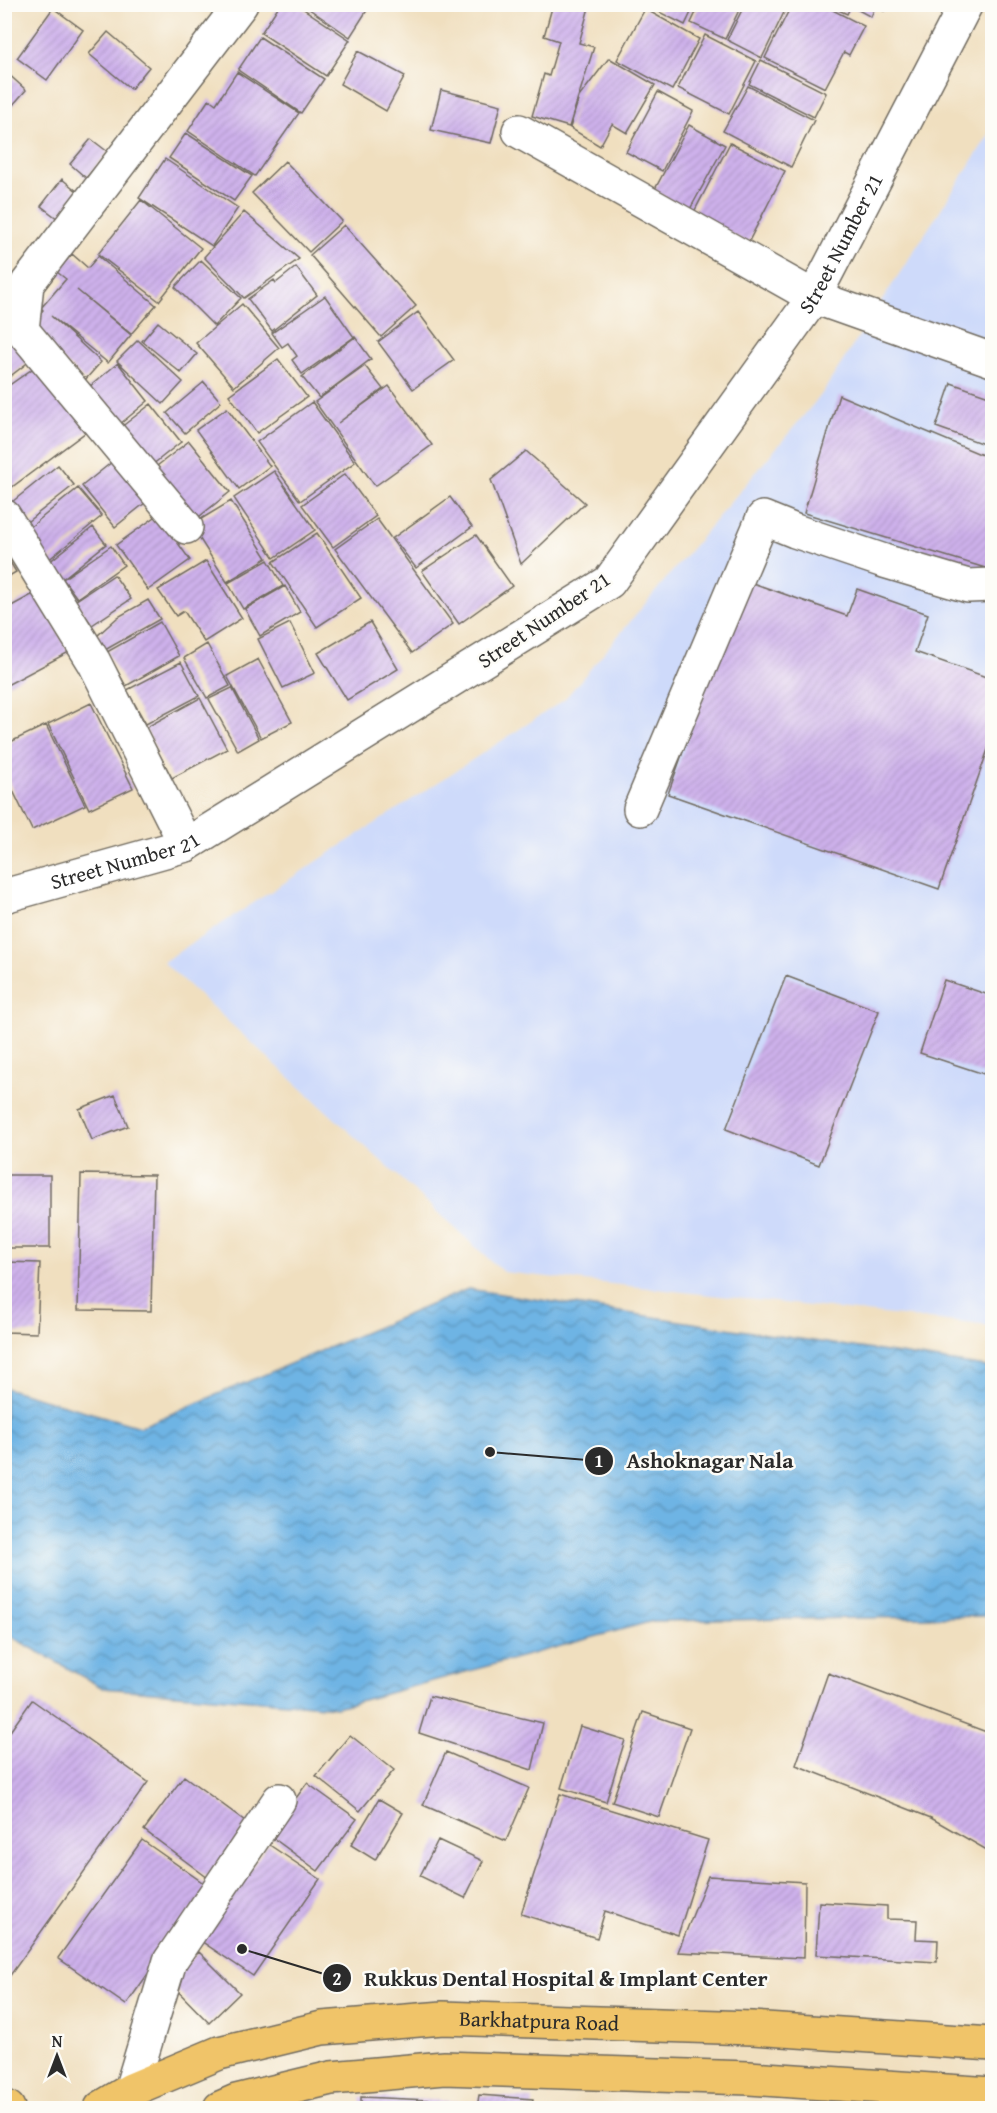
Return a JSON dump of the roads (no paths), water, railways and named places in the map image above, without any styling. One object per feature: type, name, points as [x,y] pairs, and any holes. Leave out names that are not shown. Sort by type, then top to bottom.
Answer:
[{"type":"main road","name":"Barkhatpura Road","points":[[101,2109],[130,2090],[219,2053],[322,2028],[443,2018],[752,2028],[993,2044]]},
{"type":"main road","points":[[220,2109],[236,2101],[331,2078],[444,2068],[749,2078],[993,2094]]},
{"type":"street","points":[[186,527],[22,330],[16,276],[241,4]]},
{"type":"street","name":"Street Number 21","points":[[4,896],[186,845],[609,582],[814,297],[966,4]]},
{"type":"street","points":[[519,131],[814,297],[993,360]]},
{"type":"street","points":[[4,516],[94,662],[186,845]]},
{"type":"street","points":[[640,809],[763,518],[884,561],[968,586],[993,585]]},
{"type":"street","points":[[130,2090],[170,1961],[279,1800]]},
{"type":"water","points":[[468,1289],[992,1368],[992,1616],[653,1621],[337,1707],[103,1688],[5,1633],[5,1388],[140,1427]]},
{"type":"place","name":"Ashoknagar Nala","points":[[490,1452]]},
{"type":"place","name":"Rukkus Dental Hospital & Implant Center","points":[[242,1949]]}]
